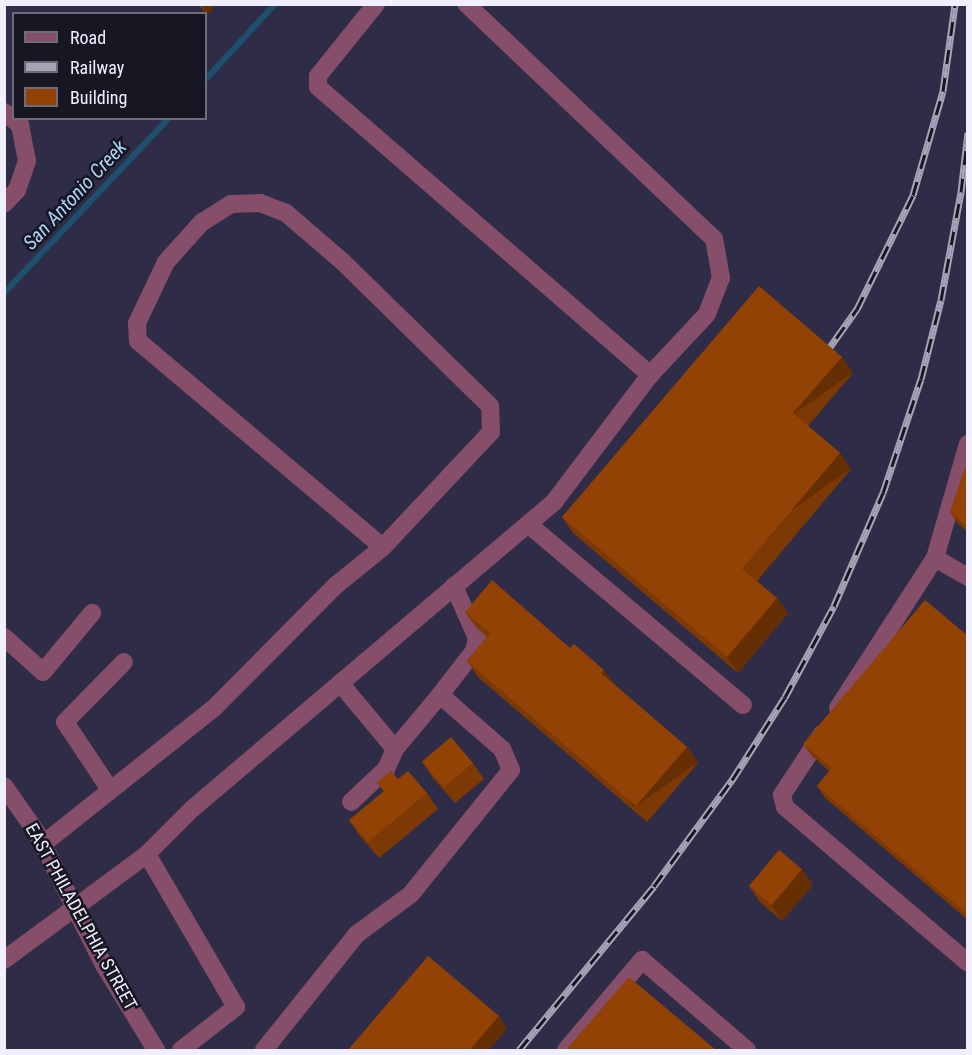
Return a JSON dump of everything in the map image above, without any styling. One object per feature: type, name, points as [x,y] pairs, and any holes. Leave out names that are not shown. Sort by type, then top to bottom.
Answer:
[{"type":"street","points":[[376,4],[318,76],[318,87],[650,375]]},
{"type":"street","points":[[4,960],[74,905],[147,854],[192,809],[554,502],[650,375],[707,314],[721,278],[714,239],[466,4]]},
{"type":"street","points":[[4,204],[17,190],[27,161],[20,125],[14,120]]},
{"type":"street","points":[[43,844],[110,788],[214,708],[335,586],[382,547],[491,432],[490,406],[343,262],[286,213],[260,203],[231,204],[202,222],[166,262],[137,323],[138,341],[382,547]]},
{"type":"street","points":[[968,444],[935,558],[782,795],[785,807],[968,963]]},
{"type":"street","points":[[528,524],[743,705]]},
{"type":"street","points":[[935,558],[968,577]]},
{"type":"street","points":[[351,802],[386,769],[395,749],[474,651],[477,638],[454,586]]},
{"type":"street","points":[[4,637],[43,672],[92,613]]},
{"type":"street","points":[[110,788],[66,723],[124,662]]},
{"type":"street","points":[[340,683],[395,749]]},
{"type":"street","points":[[264,1050],[357,934],[411,894],[511,770],[502,749],[440,695]]},
{"type":"street","name":"EAST PHILADELPHIA STREET","points":[[4,786],[43,844],[74,905],[156,1050]]},
{"type":"street","points":[[147,854],[237,1006],[181,1050]]},
{"type":"street","points":[[566,1050],[642,960],[747,1050]]},
{"type":"building","points":[[759,286],[842,357],[793,413],[840,453],[742,569],[777,598],[727,657],[562,517]]},
{"type":"building","points":[[968,460],[968,527],[950,512]]},
{"type":"building","points":[[492,580],[570,648],[574,644],[604,670],[601,673],[687,747],[636,806],[467,661],[490,633],[465,612]]},
{"type":"building","points":[[925,600],[968,636],[968,915],[817,786],[832,768],[803,744]]},
{"type":"building","points":[[451,737],[473,763],[444,787],[422,761]]},
{"type":"building","points":[[391,771],[398,779],[408,771],[427,793],[368,842],[349,820],[384,791],[377,782]]},
{"type":"building","points":[[779,850],[802,869],[772,905],[749,886]]},
{"type":"building","points":[[428,956],[499,1016],[470,1050],[348,1050]]},
{"type":"building","points":[[629,977],[716,1050],[566,1050]]},
{"type":"waterway","name":"San Antonio Creek","points":[[207,78],[275,4]]},
{"type":"waterway","name":"San Antonio Creek","points":[[4,293],[167,120]]},
{"type":"railway","points":[[820,361],[857,309],[913,195],[943,91],[955,4]]},
{"type":"railway","points":[[519,1050],[654,886],[732,780],[785,697],[834,606],[883,493],[921,379],[941,300],[961,192],[968,132]]}]
